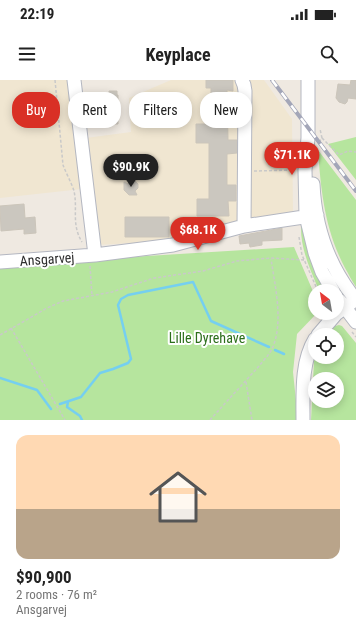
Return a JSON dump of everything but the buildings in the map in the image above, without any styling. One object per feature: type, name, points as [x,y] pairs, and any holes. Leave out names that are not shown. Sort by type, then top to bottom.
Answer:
[{"type":"street","name":"Ansgarvej","points":[[74,80],[92,255]]},
{"type":"street","points":[[242,80],[245,91],[244,226]]},
{"type":"street","points":[[308,80],[308,138],[304,170],[312,215],[320,230],[330,260],[345,287],[356,300]]},
{"type":"street","points":[[308,138],[314,195],[309,233],[322,272],[329,284]]},
{"type":"street","name":"Ansgarvej","points":[[0,262],[92,255],[173,245],[244,226],[312,215]]},
{"type":"street","points":[[344,302],[356,300]]},
{"type":"street","points":[[344,307],[356,322]]},
{"type":"street","points":[[303,420],[304,378],[308,355]]},
{"type":"path","points":[[55,80],[64,165],[74,190],[75,222],[78,236],[92,255],[92,296]]},
{"type":"path","points":[[322,138],[339,155],[348,151],[356,152]]},
{"type":"path","points":[[244,171],[304,170]]},
{"type":"path","points":[[300,247],[315,284]]},
{"type":"path","points":[[0,335],[47,308],[63,302],[112,292],[154,278],[203,271],[237,261],[270,258],[304,260]]},
{"type":"path","points":[[210,420],[246,382],[271,351],[274,344],[277,304],[270,258]]},
{"type":"path","points":[[10,328],[64,420]]},
{"type":"path","points":[[246,382],[252,420]]},
{"type":"shaded area","points":[[0,80],[76,80],[78,92],[68,92],[68,128],[84,128],[86,138],[131,132],[131,128],[192,128],[192,92],[143,92],[171,80],[264,80],[292,119],[293,212],[167,241],[97,245],[91,188],[0,198]]},
{"type":"green space","points":[[356,137],[356,180],[328,144]]},
{"type":"green space","points":[[318,150],[356,200],[356,287],[338,254],[328,225]]},
{"type":"green space","points":[[301,224],[325,284],[316,284],[308,265],[301,232]]},
{"type":"green space","name":"Lille Dyrehave","points":[[294,247],[310,284],[308,284],[308,320],[310,320],[297,334],[293,372],[298,420],[0,420],[0,267],[30,267],[98,259]]},
{"type":"green space","points":[[339,325],[344,328],[331,328]]},
{"type":"green space","points":[[344,328],[356,343],[356,420],[311,420],[312,408],[344,408],[344,372],[313,372],[314,364],[344,364]]},
{"type":"waterway","points":[[60,404],[81,397],[100,373],[128,363],[131,359],[118,305],[121,299],[128,295],[193,282],[211,321],[269,347]]},
{"type":"waterway","points":[[275,350],[284,354]]},
{"type":"waterway","points":[[0,378],[37,390],[51,409]]},
{"type":"waterway","points":[[68,402],[67,407],[80,416],[82,420]]},
{"type":"railway","points":[[272,80],[356,191]]}]
